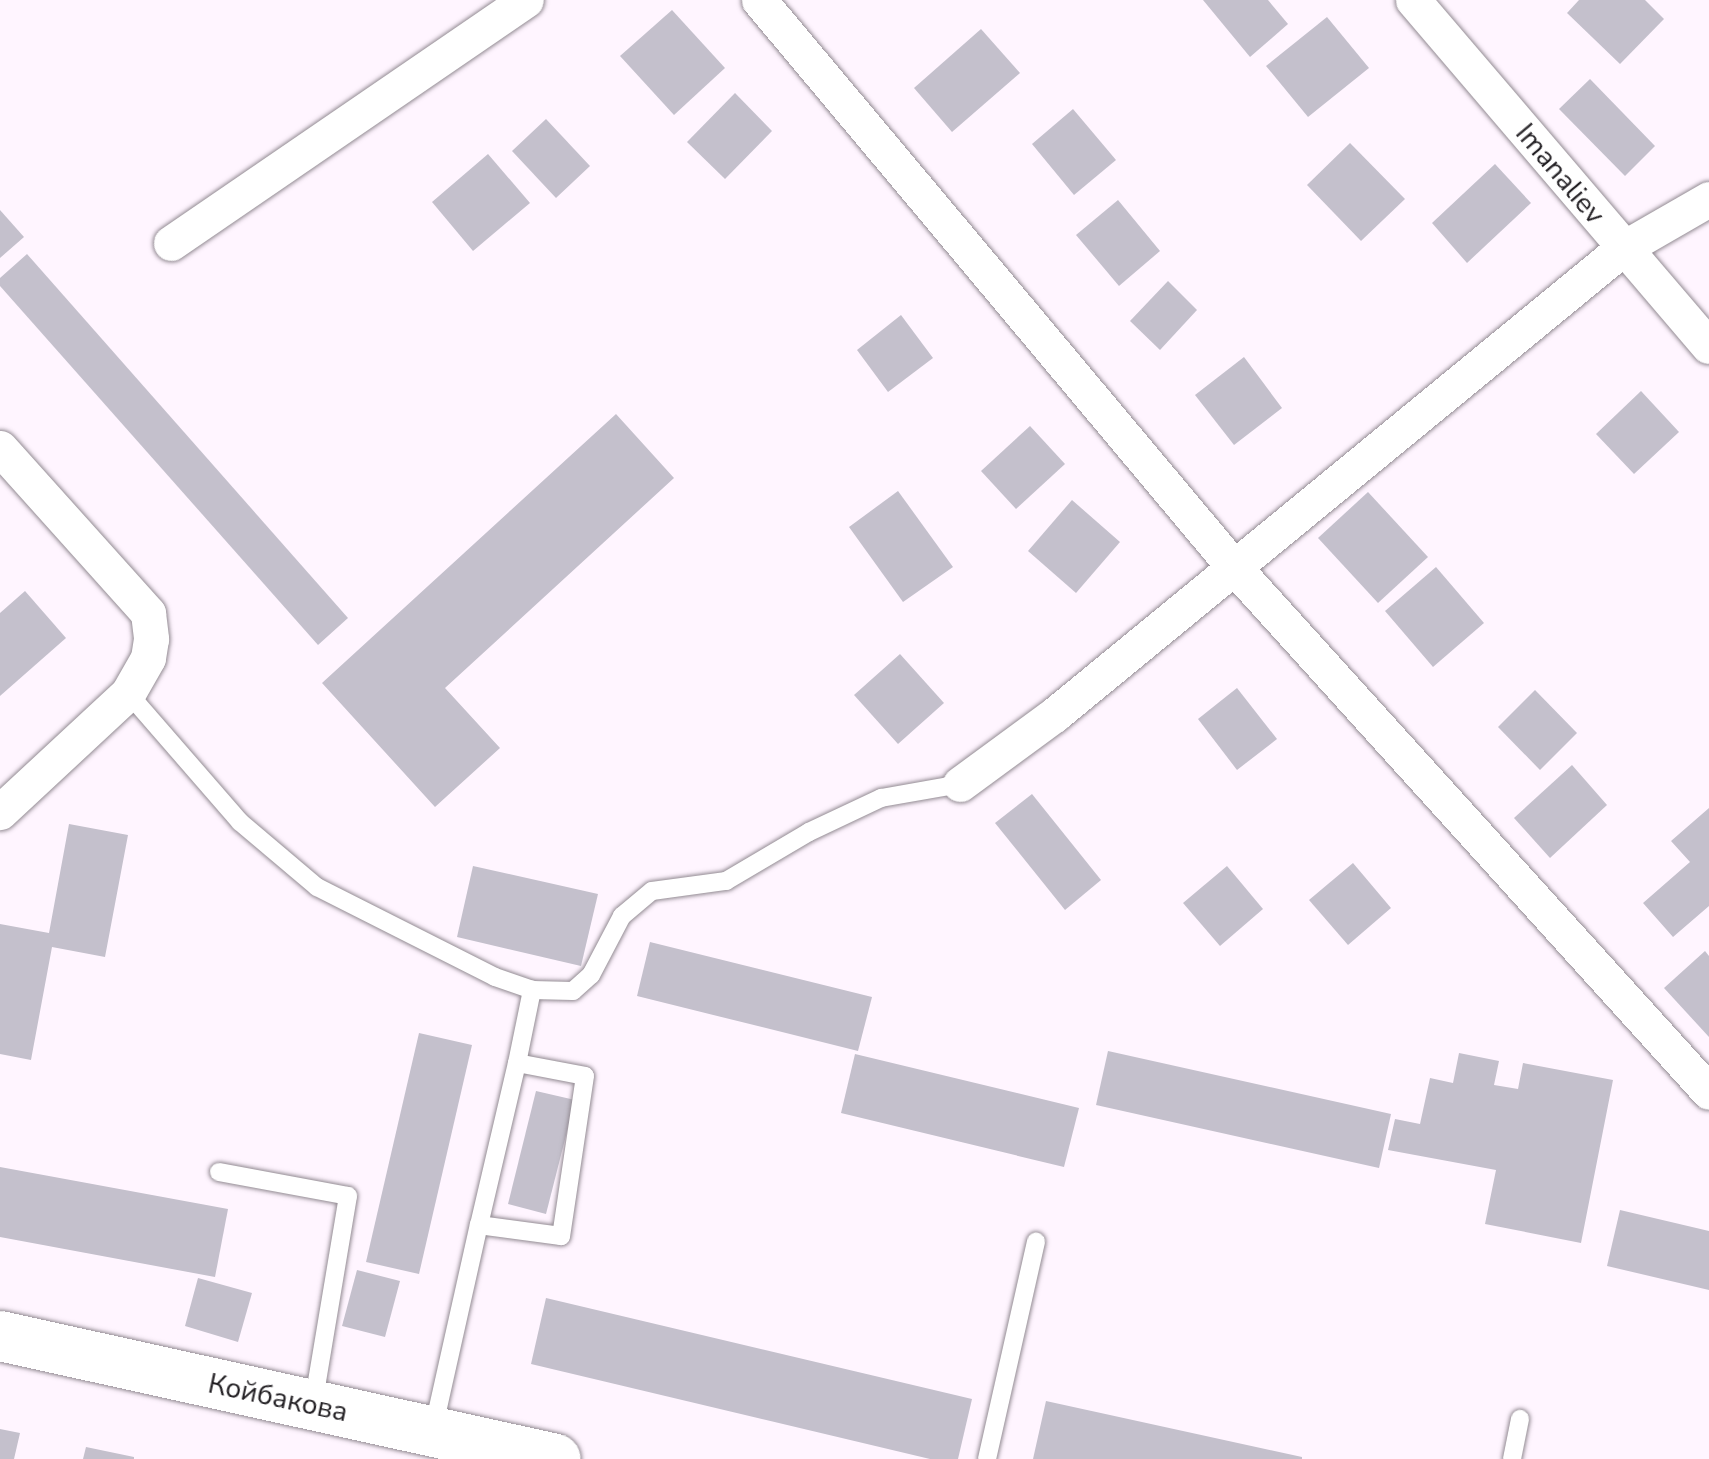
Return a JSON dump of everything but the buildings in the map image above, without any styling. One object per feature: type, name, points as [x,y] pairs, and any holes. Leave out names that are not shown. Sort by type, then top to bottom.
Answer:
[{"type":"street","points":[[171,243],[526,0]]},
{"type":"street","points":[[759,0],[1233,566],[1709,1092]]},
{"type":"street","name":"Imanaliev","points":[[1413,0],[1622,249],[1709,346]]},
{"type":"street","points":[[960,784],[1054,716],[1622,249],[1709,199]]},
{"type":"street","points":[[0,448],[148,613],[148,658],[128,693],[0,812]]},
{"type":"street","name":"Койбакова","points":[[0,1336],[556,1459]]},
{"type":"lane","points":[[128,693],[240,822],[318,886],[496,977],[532,990],[573,991],[591,975],[622,916],[652,891],[726,881],[881,798],[960,784]]},
{"type":"lane","points":[[432,1432],[532,990]]},
{"type":"lane","points":[[479,1225],[561,1236],[585,1076],[517,1063]]},
{"type":"lane","points":[[219,1172],[348,1196],[313,1405]]},
{"type":"lane","points":[[987,1459],[1036,1241]]},
{"type":"lane","points":[[1512,1459],[1520,1419]]}]
